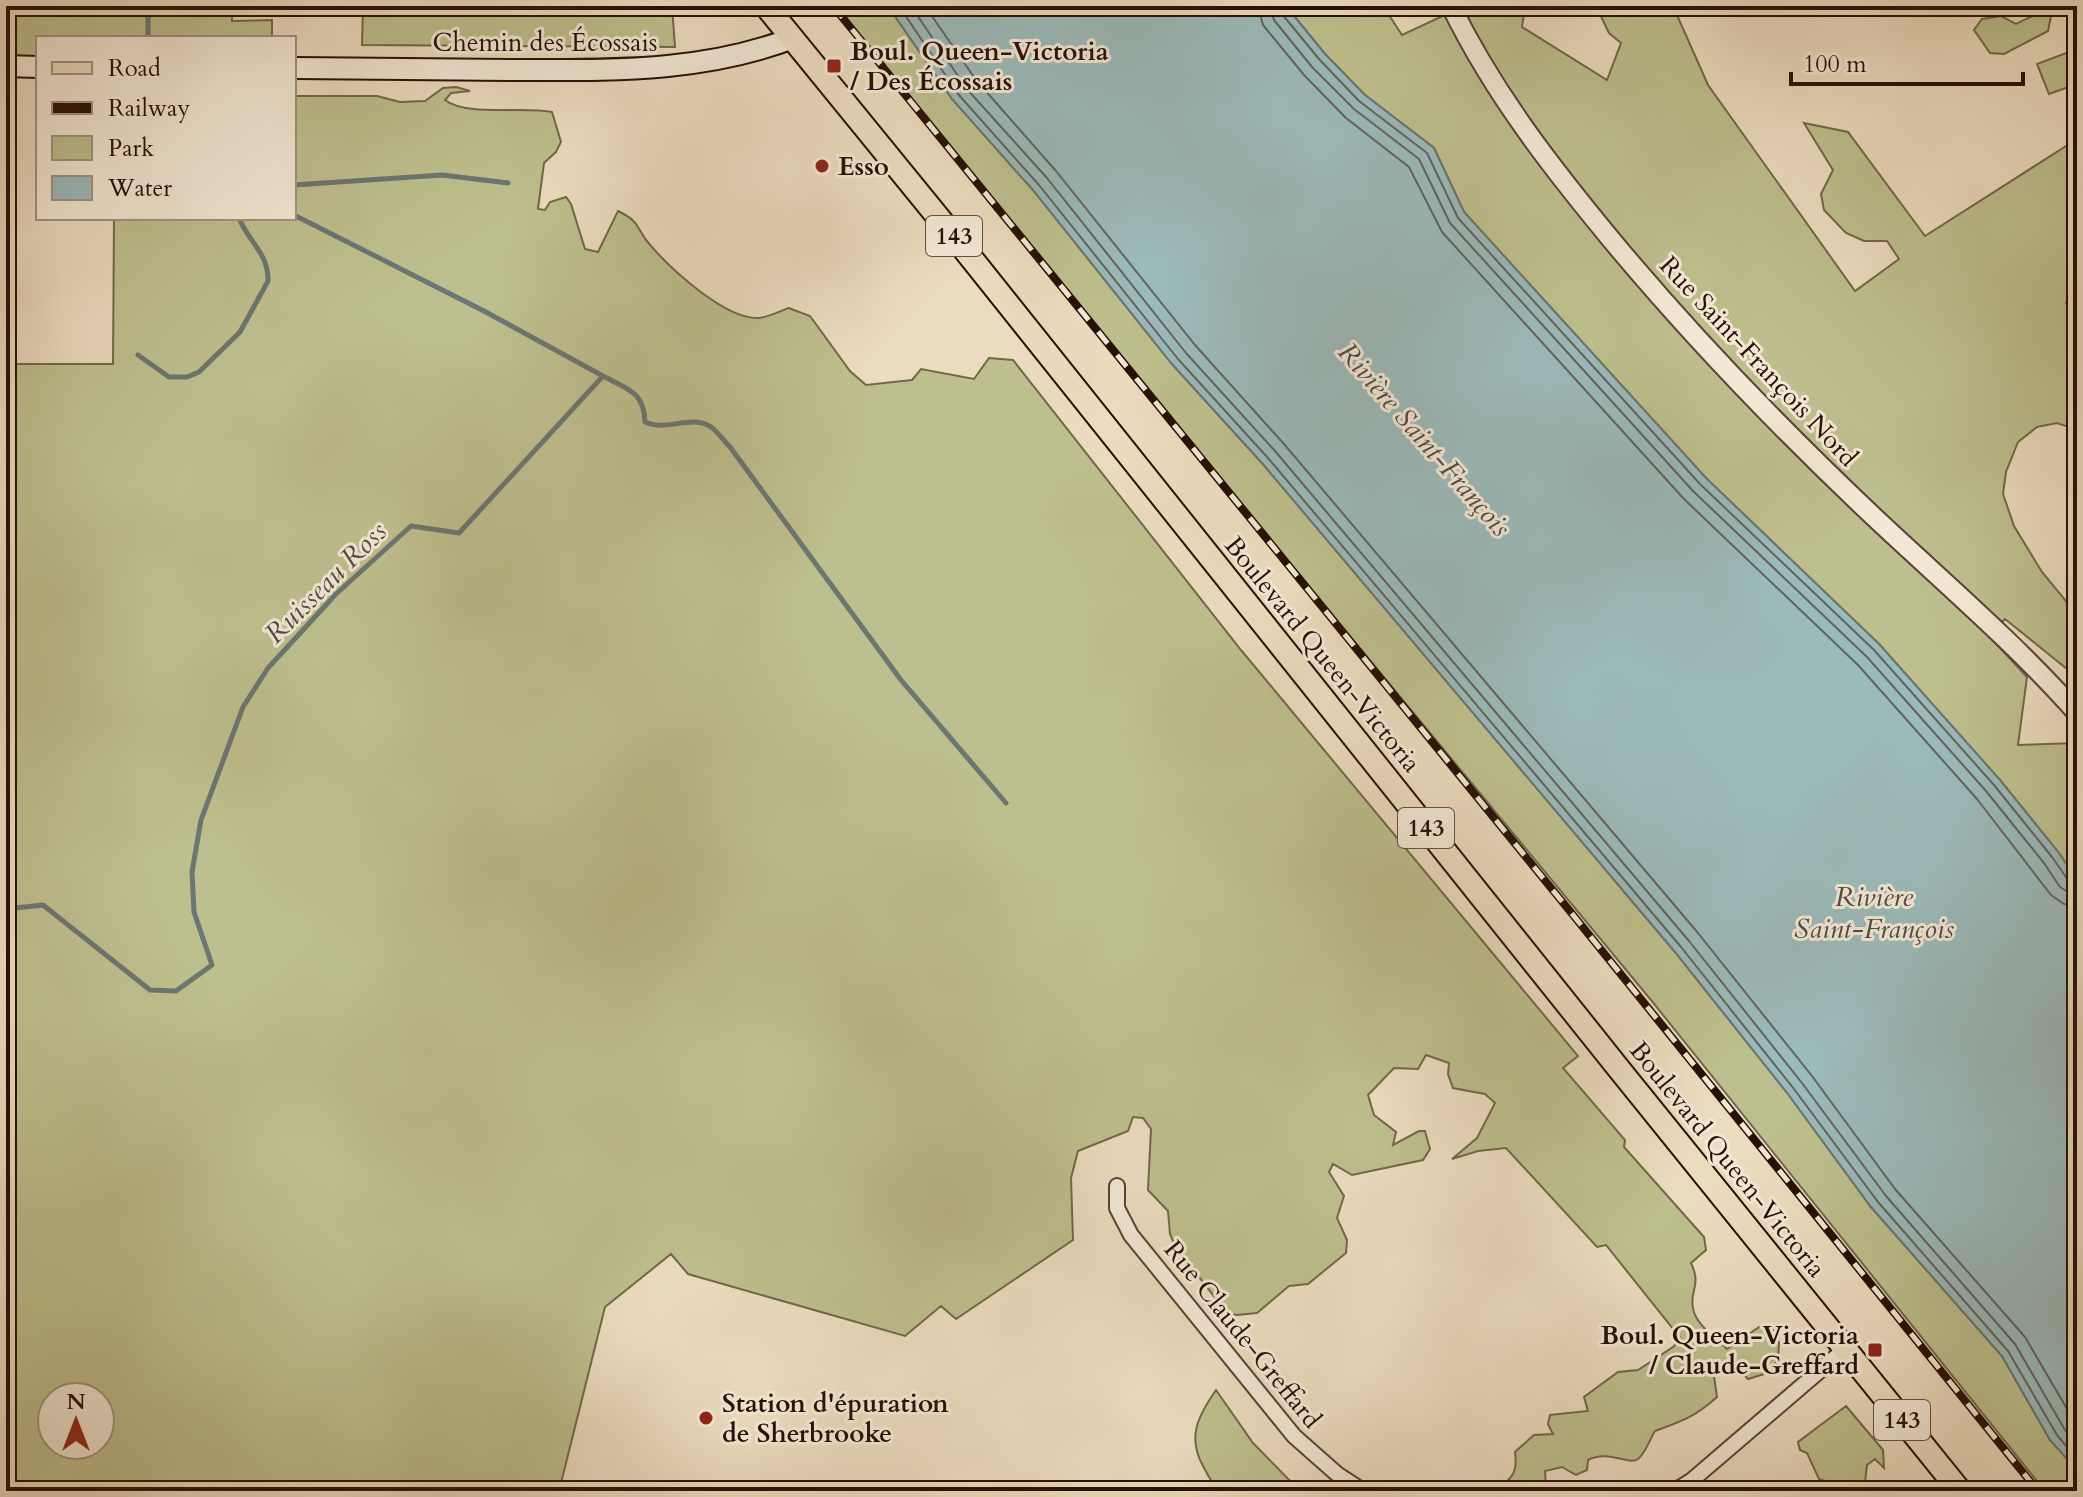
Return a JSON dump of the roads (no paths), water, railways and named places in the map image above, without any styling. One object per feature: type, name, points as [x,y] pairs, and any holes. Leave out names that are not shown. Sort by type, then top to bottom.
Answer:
[{"type":"main road","name":"143","points":[[766,6],[793,38]]},
{"type":"main road","name":"Chemin des Écossais","points":[[296,68],[577,70],[674,67],[759,51],[793,38]]},
{"type":"main road","name":"Boulevard Queen-Victoria","points":[[793,38],[1960,1491]]},
{"type":"main road","points":[[6,66],[36,67]]},
{"type":"street","name":"Rue Saint-François Nord","points":[[1451,6],[1505,104],[1551,166],[1666,304],[1804,451],[2019,652],[2077,713]]},
{"type":"street","name":"Rue Claude-Greffard","points":[[1117,1186],[1117,1208],[1131,1235],[1294,1436],[1326,1465],[1363,1491]]},
{"type":"street","points":[[1675,1491],[1724,1454],[1845,1349]]},
{"type":"water","name":"Rivière Saint-François","points":[[888,6],[1286,6],[1325,54],[1365,95],[1434,148],[1464,212],[1706,478],[1879,644],[2000,780],[2077,880],[2077,1470],[2050,1440],[2002,1356],[1871,1207],[1788,1094],[1675,952],[1262,463],[1172,364],[1033,190],[952,99]]},
{"type":"waterway","name":"Ruisseau Ross","points":[[148,6],[148,36]]},
{"type":"waterway","points":[[296,185],[442,175],[508,183]]},
{"type":"waterway","name":"Ruisseau Ross","points":[[6,909],[43,905],[150,990],[176,991],[212,965],[194,912],[192,872],[201,820],[243,707],[268,668],[336,594],[411,526],[459,533],[603,376],[484,311],[296,216]]},
{"type":"waterway","points":[[138,355],[169,377],[187,377],[199,372],[240,332],[268,281],[262,255],[240,220]]},
{"type":"waterway","points":[[603,376],[638,397],[645,422],[653,425],[704,423],[719,434],[901,680],[1006,803]]},
{"type":"railway","points":[[833,6],[2038,1491]]},
{"type":"place","name":"Boul. Queen-Victoria / Des Écossais","points":[[834,66]]},
{"type":"place","name":"Esso","points":[[822,166]]},
{"type":"place","name":"Boul. Queen-Victoria / Claude-Greffard","points":[[1875,1350]]},
{"type":"place","name":"Station d'épuration de Sherbrooke","points":[[706,1418]]}]
